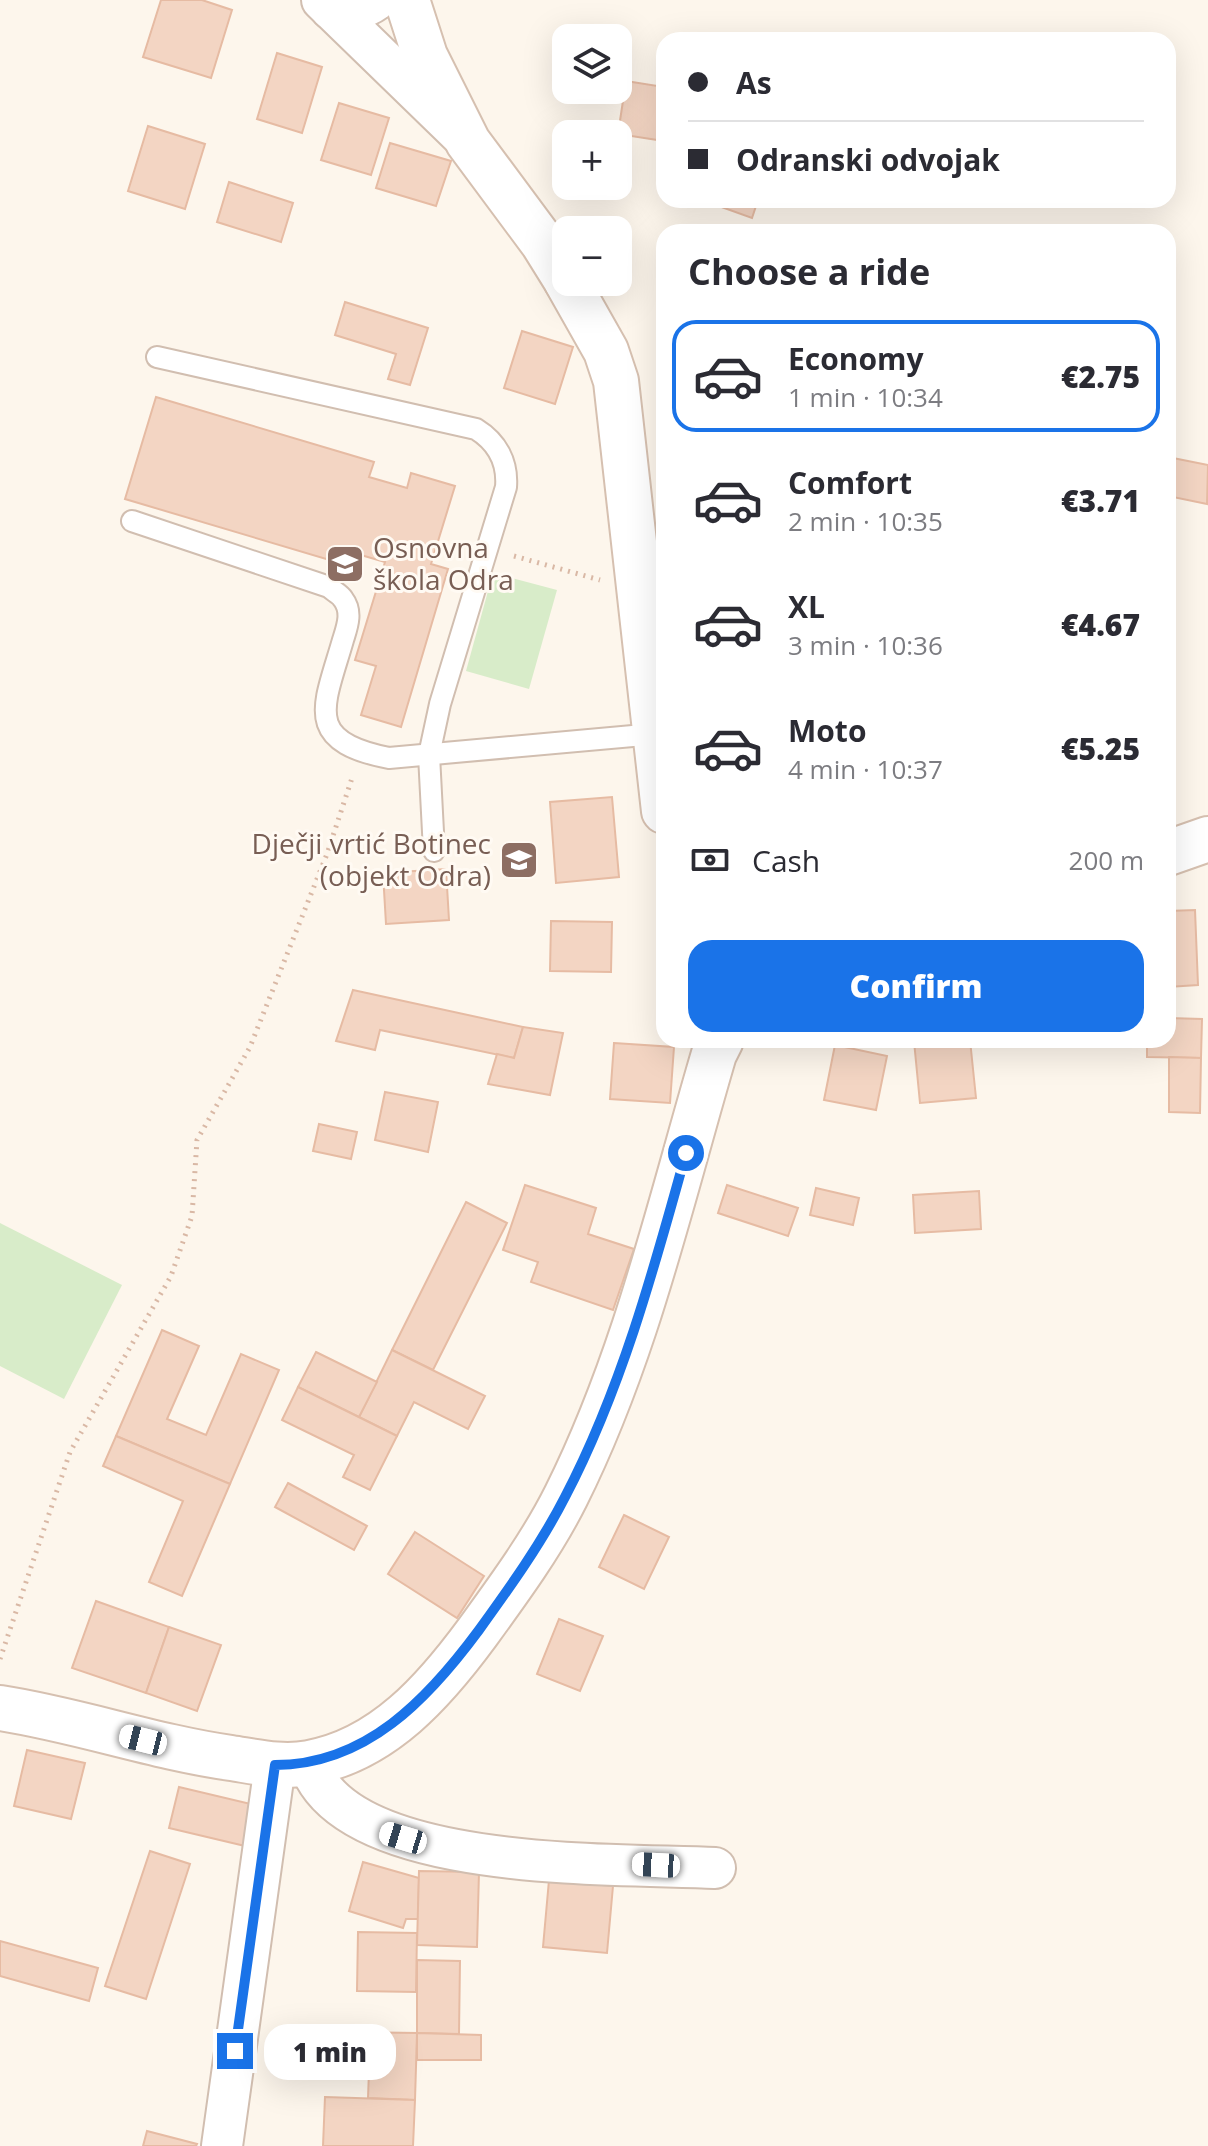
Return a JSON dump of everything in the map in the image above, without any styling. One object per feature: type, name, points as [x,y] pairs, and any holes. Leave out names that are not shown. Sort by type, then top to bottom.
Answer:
[{"type":"street","points":[[326,4],[352,11],[367,7],[376,0]]},
{"type":"street","points":[[407,0],[425,56],[468,142]]},
{"type":"street","points":[[326,4],[468,142],[552,257]]},
{"type":"street","points":[[575,296],[606,351],[616,381],[656,743]]},
{"type":"street","points":[[1176,850],[1208,839]]},
{"type":"street","points":[[0,1708],[203,1754],[292,1764],[372,1738],[388,1729],[421,1700],[461,1655],[520,1573],[565,1498],[620,1369],[671,1208],[715,1048]]},
{"type":"street","points":[[292,1764],[314,1779],[324,1793],[344,1810],[383,1832],[423,1844],[507,1857],[715,1868]]},
{"type":"street","points":[[222,2146],[292,1764]]},
{"type":"lane","points":[[157,357],[476,429],[497,447],[507,474],[440,704],[429,755],[434,851]]},
{"type":"lane","points":[[132,521],[329,587],[343,599],[349,620],[324,705],[325,722],[339,741],[361,753],[389,758],[655,734]]},
{"type":"path","points":[[487,548],[612,582]]},
{"type":"path","points":[[0,1659],[70,1452],[171,1276],[192,1216],[197,1140],[250,1047],[327,854],[361,753]]},
{"type":"green space","points":[[493,573],[557,590],[529,689],[466,671]]},
{"type":"green space","points":[[0,1223],[122,1285],[64,1399],[0,1366]]},
{"type":"building","points":[[161,0],[202,0],[232,10],[211,78],[143,57]]},
{"type":"building","points":[[277,53],[322,67],[302,133],[257,119]]},
{"type":"building","points":[[632,82],[656,86],[656,140],[632,136],[632,120],[620,120],[623,104],[632,104]]},
{"type":"building","points":[[339,103],[389,118],[371,175],[321,160]]},
{"type":"building","points":[[148,126],[205,144],[185,209],[128,191]]},
{"type":"building","points":[[390,143],[451,161],[436,206],[376,188]]},
{"type":"building","points":[[229,182],[293,203],[281,242],[217,222]]},
{"type":"building","points":[[724,208],[755,208],[752,218]]},
{"type":"building","points":[[345,302],[428,328],[410,385],[388,379],[396,354],[335,335]]},
{"type":"building","points":[[522,331],[573,347],[555,404],[504,388]]},
{"type":"building","points":[[156,397],[374,462],[369,477],[407,488],[411,473],[455,486],[431,564],[448,569],[401,727],[361,715],[376,666],[355,660],[385,562],[347,551],[343,564],[125,499]]},
{"type":"building","points":[[1176,459],[1208,465],[1207,504],[1176,498]]},
{"type":"building","points":[[612,797],[619,877],[556,883],[550,802]]},
{"type":"building","points":[[446,869],[449,920],[386,924],[383,873]]},
{"type":"building","points":[[1195,910],[1198,985],[1176,986],[1176,911]]},
{"type":"building","points":[[551,921],[612,922],[611,972],[550,971]]},
{"type":"building","points":[[353,990],[523,1027],[514,1058],[380,1030],[375,1050],[336,1041]]},
{"type":"building","points":[[1176,1018],[1202,1019],[1201,1058],[1147,1057],[1147,1048],[1176,1048]]},
{"type":"building","points":[[523,1027],[563,1033],[550,1095],[488,1084],[497,1054],[514,1058]]},
{"type":"building","points":[[614,1043],[674,1048],[670,1103],[610,1099]]},
{"type":"building","points":[[834,1048],[887,1056],[876,1110],[824,1100]]},
{"type":"building","points":[[915,1048],[971,1048],[976,1098],[920,1103]]},
{"type":"building","points":[[1169,1057],[1201,1058],[1200,1113],[1169,1112]]},
{"type":"building","points":[[385,1092],[438,1102],[428,1152],[375,1140]]},
{"type":"building","points":[[319,1124],[357,1132],[351,1159],[313,1151]]},
{"type":"building","points":[[525,1185],[596,1208],[588,1234],[634,1249],[613,1310],[531,1282],[538,1262],[503,1250]]},
{"type":"building","points":[[727,1185],[798,1208],[788,1236],[718,1213]]},
{"type":"building","points":[[816,1188],[859,1198],[853,1225],[810,1215]]},
{"type":"building","points":[[979,1191],[981,1229],[915,1233],[913,1195]]},
{"type":"building","points":[[466,1202],[507,1223],[433,1370],[392,1350]]},
{"type":"building","points":[[162,1330],[199,1346],[167,1419],[206,1435],[241,1354],[279,1370],[230,1484],[116,1436]]},
{"type":"building","points":[[392,1350],[485,1396],[468,1429],[414,1402],[397,1436],[359,1417]]},
{"type":"building","points":[[316,1352],[377,1382],[359,1417],[298,1387]]},
{"type":"building","points":[[298,1387],[397,1436],[370,1490],[343,1477],[354,1455],[282,1420]]},
{"type":"building","points":[[116,1436],[230,1484],[182,1596],[149,1582],[183,1501],[103,1466]]},
{"type":"building","points":[[288,1483],[367,1526],[354,1550],[275,1507]]},
{"type":"building","points":[[624,1515],[669,1537],[644,1589],[599,1567]]},
{"type":"building","points":[[415,1532],[484,1576],[457,1618],[388,1574]]},
{"type":"building","points":[[96,1601],[169,1627],[146,1693],[72,1668]]},
{"type":"building","points":[[559,1619],[603,1636],[580,1691],[537,1674]]},
{"type":"building","points":[[169,1627],[221,1645],[197,1711],[146,1693]]},
{"type":"building","points":[[27,1750],[85,1763],[71,1819],[14,1806]]},
{"type":"building","points":[[179,1787],[255,1805],[245,1846],[169,1828]]},
{"type":"building","points":[[150,1851],[190,1864],[146,1999],[105,1986]]},
{"type":"building","points":[[363,1862],[419,1878],[418,1919],[406,1919],[403,1928],[349,1911]]},
{"type":"building","points":[[419,1871],[479,1872],[477,1947],[417,1945]]},
{"type":"building","points":[[549,1880],[613,1886],[607,1953],[543,1947]]},
{"type":"building","points":[[358,1932],[417,1933],[416,1992],[357,1991]]},
{"type":"building","points":[[0,1941],[98,1968],[89,2001],[0,1976]]},
{"type":"building","points":[[417,1960],[460,1961],[459,2034],[417,2033]]},
{"type":"building","points":[[350,2032],[417,2033],[415,2100],[368,2098],[369,2071],[348,2070]]},
{"type":"building","points":[[417,2033],[481,2035],[481,2060],[417,2060]]},
{"type":"building","points":[[325,2097],[415,2100],[413,2146],[323,2146]]},
{"type":"building","points":[[147,2131],[197,2144],[143,2146]]},
{"type":"place","name":"Osnovna škola Odra","points":[[345,564]]},
{"type":"place","name":"Dječji vrtić Botinec (objekt Odra)","points":[[519,860]]},
{"type":"route","points":[[235,2051],[275,1765],[323,1760],[388,1729],[421,1700],[461,1655],[520,1573],[565,1498],[597,1429],[620,1369],[686,1153]]}]
